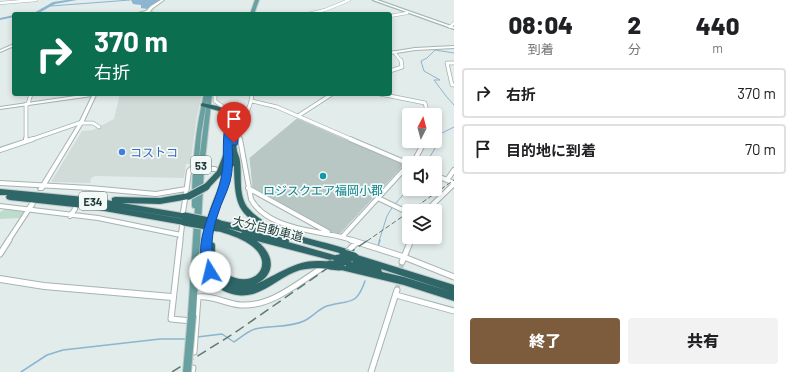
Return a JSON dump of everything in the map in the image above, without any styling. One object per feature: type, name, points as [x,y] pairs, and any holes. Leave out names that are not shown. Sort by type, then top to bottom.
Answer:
[{"type":"highway","points":[[205,106],[223,111],[228,117],[230,123],[228,134],[231,152],[228,185],[216,215],[211,243],[212,261],[216,271],[226,280],[236,284],[246,285],[257,281],[265,274],[268,263],[265,252],[256,244],[218,225]]},
{"type":"highway","points":[[42,190],[151,202],[173,200],[206,187],[220,172],[231,152]]},
{"type":"highway","points":[[231,152],[237,162],[237,187],[240,200],[246,210],[256,220],[274,229],[347,257],[404,282],[454,296]]},
{"type":"highway","points":[[231,152],[225,182],[212,215],[207,239],[206,258],[210,272],[217,282],[226,288],[236,291],[247,291],[259,288],[291,270],[313,264],[326,266],[347,257]]},
{"type":"highway","name":"大分自動車道","points":[[0,192],[42,190],[218,225],[277,242],[347,257],[412,275],[454,289]]},
{"type":"highway","name":"大分自動車道","points":[[0,196],[93,206],[184,219]]},
{"type":"main road","points":[[253,12],[257,0]]},
{"type":"main road","points":[[374,0],[452,28]]},
{"type":"main road","name":"53","points":[[191,371],[198,169],[206,96]]},
{"type":"main road","name":"53","points":[[205,106],[209,96]]},
{"type":"street","points":[[0,3],[36,0]]},
{"type":"street","points":[[148,12],[152,7],[163,0]]},
{"type":"street","points":[[316,12],[349,0]]},
{"type":"street","points":[[392,16],[407,13]]},
{"type":"street","points":[[452,28],[454,23]]},
{"type":"street","points":[[0,50],[12,46]]},
{"type":"street","points":[[392,53],[419,49],[454,47]]},
{"type":"street","points":[[392,53],[401,59],[402,67],[392,70]]},
{"type":"street","points":[[454,63],[447,63],[452,84],[454,85]]},
{"type":"street","points":[[26,141],[27,104],[30,96]]},
{"type":"street","points":[[0,108],[82,96]]},
{"type":"street","points":[[42,190],[82,123],[95,96]]},
{"type":"street","points":[[215,96],[215,101],[233,114],[237,122],[247,169],[248,188],[254,205],[271,218],[296,227],[343,236],[356,243],[380,250],[403,260],[454,277]]},
{"type":"street","points":[[237,122],[242,119],[252,101],[252,96]]},
{"type":"street","points":[[298,116],[329,96]]},
{"type":"street","points":[[390,96],[424,103],[426,108]]},
{"type":"street","points":[[252,101],[272,105],[402,161]]},
{"type":"street","points":[[0,150],[82,123],[93,123],[98,127]]},
{"type":"street","points":[[194,318],[173,320],[171,318],[172,297],[184,219],[189,171],[191,169],[215,169]]},
{"type":"street","points":[[239,170],[247,169]]},
{"type":"street","points":[[447,180],[454,170]]},
{"type":"street","points":[[343,236],[402,172]]},
{"type":"street","points":[[433,204],[454,183],[442,178]]},
{"type":"street","points":[[0,182],[42,190],[88,190],[186,195]]},
{"type":"street","points":[[248,188],[331,234]]},
{"type":"street","points":[[378,198],[402,210]]},
{"type":"street","points":[[0,206],[31,206],[70,216],[98,218],[181,235]]},
{"type":"street","points":[[0,254],[31,206]]},
{"type":"street","points":[[70,216],[75,210]]},
{"type":"street","points":[[347,257],[356,243]]},
{"type":"street","points":[[403,260],[411,244]]},
{"type":"street","points":[[194,352],[194,318],[198,297],[208,297],[237,304],[252,305],[274,298],[326,266]]},
{"type":"street","points":[[0,279],[44,286],[172,297]]},
{"type":"street","points":[[371,372],[397,293],[454,311]]},
{"type":"shaded area","points":[[120,96],[202,96],[190,164],[186,164],[184,178],[95,176],[91,178],[90,183],[51,182],[82,131],[93,130],[114,119]]},
{"type":"green space","points":[[6,209],[25,211],[19,218],[0,219],[0,212]]},
{"type":"water","points":[[131,0],[161,0],[148,9],[141,8],[141,5],[133,4]]},
{"type":"building","name":"ロジスクエア福岡小郡","points":[[297,119],[402,165],[402,166],[340,233],[331,231],[253,187],[250,158]]},
{"type":"waterway","points":[[38,12],[54,3],[75,0]]},
{"type":"waterway","points":[[51,6],[130,0]]},
{"type":"waterway","points":[[0,19],[12,16]]},
{"type":"waterway","points":[[454,53],[435,50],[427,58],[421,61],[424,71],[440,80],[434,80],[454,105]]},
{"type":"waterway","points":[[430,156],[437,145],[438,135],[454,127]]},
{"type":"waterway","points":[[395,204],[402,196]]},
{"type":"waterway","points":[[379,241],[387,216],[393,206]]},
{"type":"waterway","points":[[378,246],[380,240]]},
{"type":"waterway","points":[[197,337],[222,334],[234,342],[255,329],[286,326],[298,323],[307,319],[324,307],[351,301],[358,295],[365,281]]},
{"type":"waterway","points":[[21,372],[47,355],[63,350],[160,339],[186,339]]},
{"type":"tunnel","points":[[215,169],[239,169]]},
{"type":"tunnel","points":[[81,201],[87,192]]},
{"type":"tunnel","points":[[397,290],[402,262]]},
{"type":"railway","points":[[420,204],[454,180]]},
{"type":"railway","points":[[367,241],[402,217]]},
{"type":"railway","points":[[172,372],[233,334],[368,240]]},
{"type":"place","name":"コストコ","points":[[122,152]]},
{"type":"place","name":"ロジスクエア福岡小郡","points":[[323,176]]},
{"type":"route","points":[[210,272],[206,258],[207,239],[212,215],[225,182],[229,160],[228,134],[230,123],[234,134],[234,143]]}]
